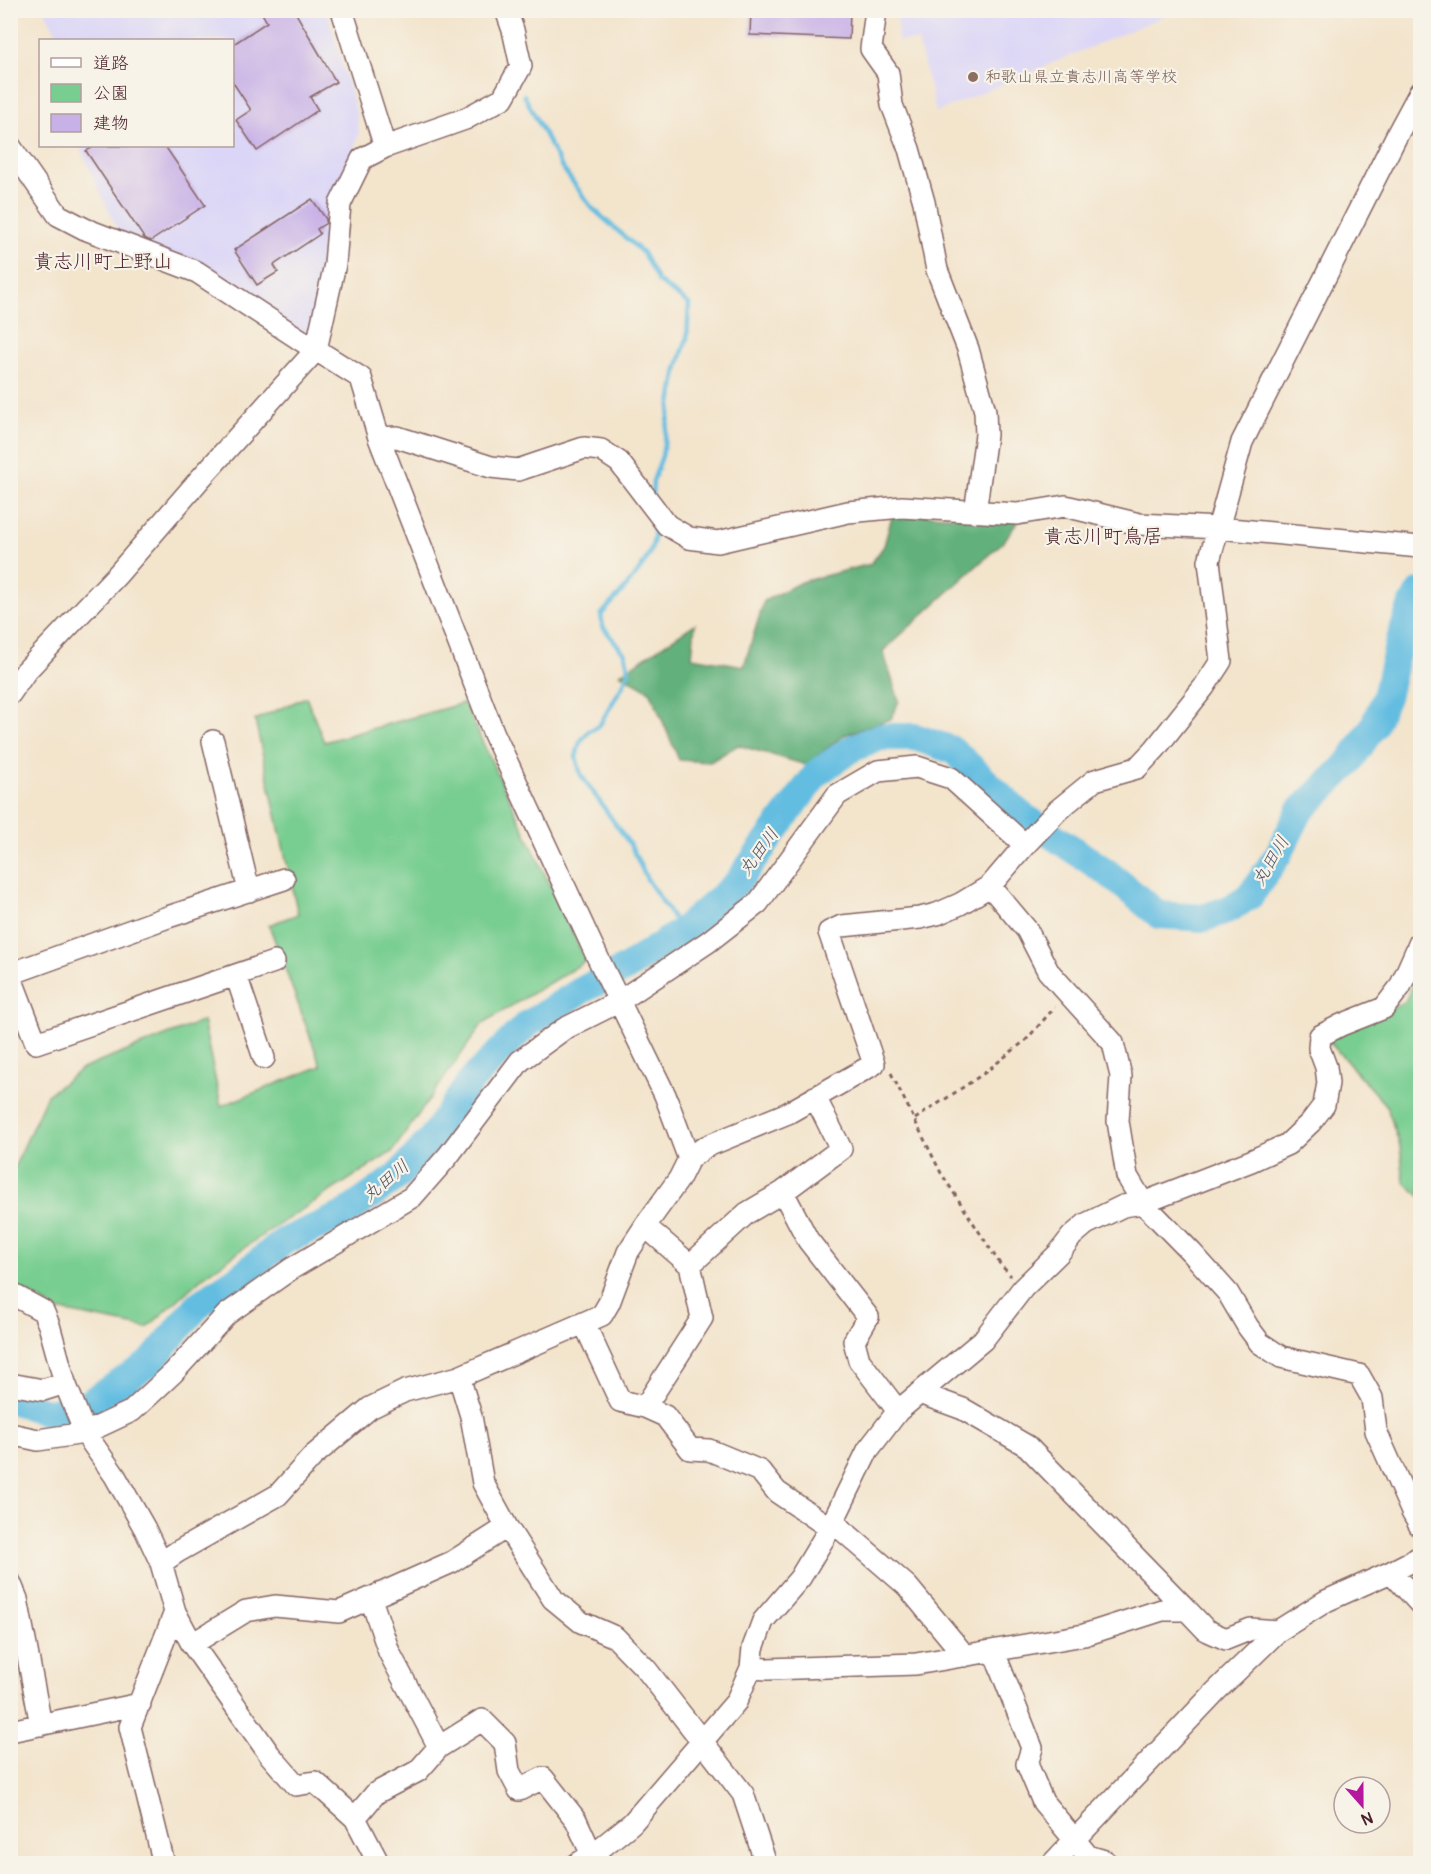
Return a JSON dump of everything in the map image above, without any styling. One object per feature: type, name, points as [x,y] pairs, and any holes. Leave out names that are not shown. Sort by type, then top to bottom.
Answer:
[{"type":"street","points":[[342,10],[385,147]]},
{"type":"street","points":[[10,694],[26,671],[118,574],[316,350],[335,264],[340,204],[362,159],[385,147],[465,119],[503,98],[521,66],[506,10]]},
{"type":"street","points":[[876,10],[871,49],[888,72],[892,105],[909,149],[924,202],[937,270],[968,349],[985,411],[986,435],[975,512]]},
{"type":"street","points":[[161,1563],[279,1495],[313,1456],[370,1408],[405,1392],[459,1377],[602,1315],[609,1303],[628,1252],[679,1179],[689,1159],[705,1147],[788,1113],[874,1064],[830,932],[842,926],[920,918],[937,914],[960,904],[990,886],[1058,810],[1095,780],[1137,768],[1162,741],[1221,661],[1209,561],[1242,442],[1398,131],[1420,92]]},
{"type":"street","points":[[10,146],[58,215],[85,229],[197,272],[361,378],[379,438],[494,734],[618,1002],[665,1095],[689,1159]]},
{"type":"street","points":[[379,438],[397,437],[491,467],[518,470],[584,448],[601,450],[619,462],[667,525],[688,538],[718,542],[848,512],[902,507],[1017,514],[1065,506],[1138,524],[1219,528],[1420,547]]},
{"type":"street","points":[[213,741],[249,891]]},
{"type":"street","points":[[10,1434],[38,1440],[85,1433],[132,1411],[173,1373],[227,1314],[291,1269],[412,1197],[448,1156],[520,1061],[564,1029],[618,1002],[708,942],[758,903],[837,795],[878,771],[917,767],[951,778],[1025,845]]},
{"type":"street","points":[[274,962],[36,1042],[10,974],[168,917],[284,879]]},
{"type":"street","points":[[990,886],[1027,930],[1048,970],[1113,1043],[1121,1076],[1118,1121],[1127,1176],[1143,1203],[1228,1293],[1260,1343],[1281,1357],[1359,1375],[1372,1398],[1376,1431],[1420,1526]]},
{"type":"street","points":[[355,1818],[376,1793],[418,1771],[439,1747],[482,1720],[505,1743],[509,1771],[519,1790],[543,1778],[576,1820],[584,1859],[632,1823],[736,1701],[751,1668],[753,1648],[763,1621],[800,1578],[832,1525],[868,1450],[898,1411],[983,1340],[1023,1288],[1086,1224],[1122,1206],[1143,1203],[1251,1161],[1288,1144],[1311,1122],[1324,1105],[1328,1083],[1326,1067],[1319,1048],[1320,1036],[1384,1008],[1400,987],[1420,942]]},
{"type":"street","points":[[236,975],[264,1058]]},
{"type":"street","points":[[690,1265],[747,1213],[783,1192],[841,1149],[814,1097]]},
{"type":"street","points":[[783,1192],[808,1239],[868,1317],[854,1341],[859,1360],[898,1411]]},
{"type":"street","points":[[645,1227],[690,1265],[702,1318],[645,1407]]},
{"type":"street","points":[[10,1293],[43,1311],[65,1383],[85,1433],[115,1476],[144,1529],[161,1563],[175,1612],[192,1644],[270,1755],[296,1785],[315,1782],[355,1818],[379,1863]]},
{"type":"street","points":[[584,1323],[620,1401],[645,1407],[665,1416],[690,1449],[709,1450],[760,1471],[777,1492],[832,1525],[907,1586],[965,1656]]},
{"type":"street","points":[[459,1377],[471,1416],[483,1483],[507,1527],[553,1599],[581,1622],[615,1636],[646,1669],[703,1740],[744,1794],[766,1863]]},
{"type":"street","points":[[10,1384],[43,1390],[65,1383]]},
{"type":"street","points":[[919,1393],[963,1409],[1027,1446],[1206,1630],[1226,1639],[1251,1629],[1278,1632]]},
{"type":"street","points":[[192,1644],[246,1611],[275,1606],[339,1612],[452,1562],[507,1527]]},
{"type":"street","points":[[1052,1863],[1216,1691],[1278,1632],[1326,1601],[1420,1557]]},
{"type":"street","points":[[1391,1572],[1420,1604]]},
{"type":"street","points":[[12,1594],[41,1725]]},
{"type":"street","points":[[371,1599],[388,1652],[439,1747]]},
{"type":"street","points":[[751,1668],[915,1664],[1084,1635],[1162,1610],[1187,1610]]},
{"type":"street","points":[[164,1863],[130,1727],[175,1612]]},
{"type":"street","points":[[994,1652],[1032,1748],[1028,1764],[1043,1802],[1089,1856],[1108,1863]]},
{"type":"street","points":[[10,1731],[140,1704]]},
{"type":"path","points":[[915,1119],[983,1074],[1026,1040],[1068,992]]},
{"type":"path","points":[[874,1064],[886,1064],[941,1173],[1000,1264],[1023,1288]]},
{"type":"shaded area","name":"和歌山県立貴志川高等学校","points":[[897,10],[1176,11],[936,112],[918,41],[898,41]]},
{"type":"shaded area","points":[[45,11],[327,11],[356,112],[359,133],[352,155],[331,199],[320,298],[310,337],[120,235],[79,147],[234,147],[234,39],[59,39]]},
{"type":"green space","points":[[893,513],[1019,520],[1004,541],[883,651],[899,701],[891,719],[844,735],[806,765],[738,745],[710,762],[679,760],[650,691],[620,674],[695,624],[692,657],[744,666],[764,601],[801,582],[871,564],[884,546]]},
{"type":"green space","points":[[306,697],[324,742],[464,703],[586,961],[483,1023],[392,1152],[270,1230],[204,1276],[147,1328],[57,1310],[11,1283],[11,1175],[47,1095],[82,1069],[203,1021],[221,1106],[321,1066],[269,925],[298,914],[255,720]]},
{"type":"green space","points":[[1420,968],[1420,1196],[1404,1182],[1400,1146],[1387,1107],[1327,1039],[1405,1002]]},
{"type":"building","points":[[260,10],[294,10],[336,82],[310,97],[318,110],[257,151],[236,120],[251,110],[234,84],[234,44],[267,22]]},
{"type":"building","points":[[751,10],[850,10],[849,39],[750,35]]},
{"type":"building","points":[[93,147],[166,147],[205,205],[151,241],[144,238],[86,151]]},
{"type":"building","points":[[312,199],[326,219],[326,223],[317,229],[320,234],[274,265],[278,272],[257,285],[234,250]]},
{"type":"waterway","points":[[524,95],[561,166],[592,208],[643,253],[658,281],[689,304],[687,338],[677,369],[662,456],[653,481],[652,495]]},
{"type":"waterway","points":[[651,518],[654,537],[647,557],[641,568],[601,615],[603,627],[625,654],[629,670],[599,726],[589,731],[580,742],[576,757],[581,775],[631,846],[647,879],[682,931]]},
{"type":"waterway","name":"丸田川","points":[[10,1399],[49,1413],[87,1404],[150,1363],[199,1304],[242,1275],[284,1241],[343,1215],[397,1177],[431,1139],[471,1081],[525,1026],[582,990],[626,968],[682,931],[736,884],[817,773],[851,749],[880,737],[915,737],[953,750],[1020,814],[1108,873],[1159,915],[1204,918],[1231,908],[1250,896],[1278,855],[1300,811],[1348,764],[1373,727],[1386,697],[1398,646],[1411,607],[1420,592]]},
{"type":"place","name":"和歌山県立貴志川高等学校","points":[[973,77]]},
{"type":"district","name":"貴志川町上野山","points":[[103,261]]},
{"type":"district","name":"貴志川町鳥居","points":[[1103,536]]}]
